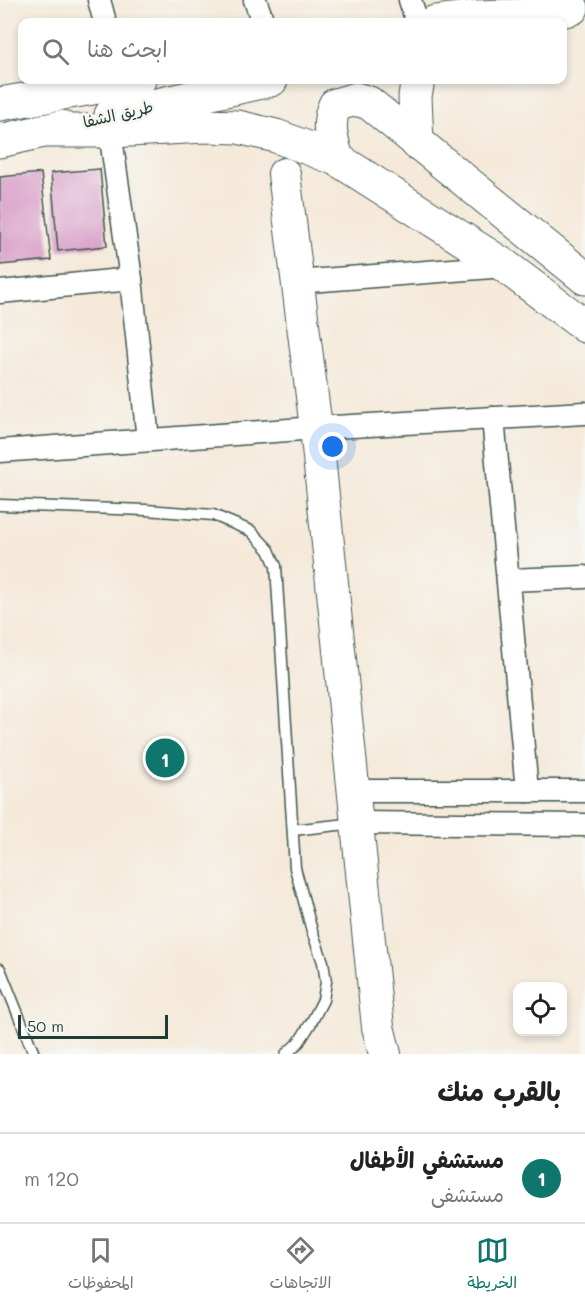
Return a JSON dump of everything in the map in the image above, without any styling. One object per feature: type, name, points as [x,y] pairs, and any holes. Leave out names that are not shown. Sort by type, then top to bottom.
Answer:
[{"type":"main road","points":[[466,18],[557,10]]},
{"type":"main road","name":"طريق الشفا","points":[[0,104],[111,84]]},
{"type":"main road","name":"طريق الشفا","points":[[0,141],[253,84]]},
{"type":"main road","points":[[417,84],[415,96],[417,143]]},
{"type":"main road","points":[[337,159],[331,135],[330,115],[335,105],[356,99],[369,103],[585,278]]},
{"type":"main road","points":[[41,131],[110,131],[206,126],[238,127],[276,136],[337,159],[505,266],[585,326]]},
{"type":"street","points":[[99,0],[104,18]]},
{"type":"street","points":[[255,0],[262,18]]},
{"type":"street","points":[[410,0],[416,18]]},
{"type":"street","points":[[110,131],[131,279],[148,440]]},
{"type":"street","points":[[284,174],[316,428],[378,1027],[385,1054]]},
{"type":"street","points":[[296,282],[505,266]]},
{"type":"street","points":[[0,292],[131,279]]},
{"type":"street","points":[[0,451],[316,428],[585,413]]},
{"type":"street","points":[[493,418],[527,791]]},
{"type":"street","points":[[508,580],[585,577]]},
{"type":"street","points":[[354,791],[585,791]]},
{"type":"street","points":[[357,823],[585,825]]},
{"type":"lane","points":[[0,505],[146,510],[213,515],[250,531],[269,550],[276,566],[295,868],[326,981],[323,1000],[311,1023],[300,1042],[286,1054]]},
{"type":"lane","points":[[292,830],[357,823]]},
{"type":"lane","points":[[0,969],[34,1054]]},
{"type":"building","points":[[100,169],[107,246],[58,251],[51,173]]},
{"type":"building","points":[[41,173],[51,260],[0,265],[0,177]]},
{"type":"place","name":"مستشفي الأطفال","points":[[165,758]]}]
